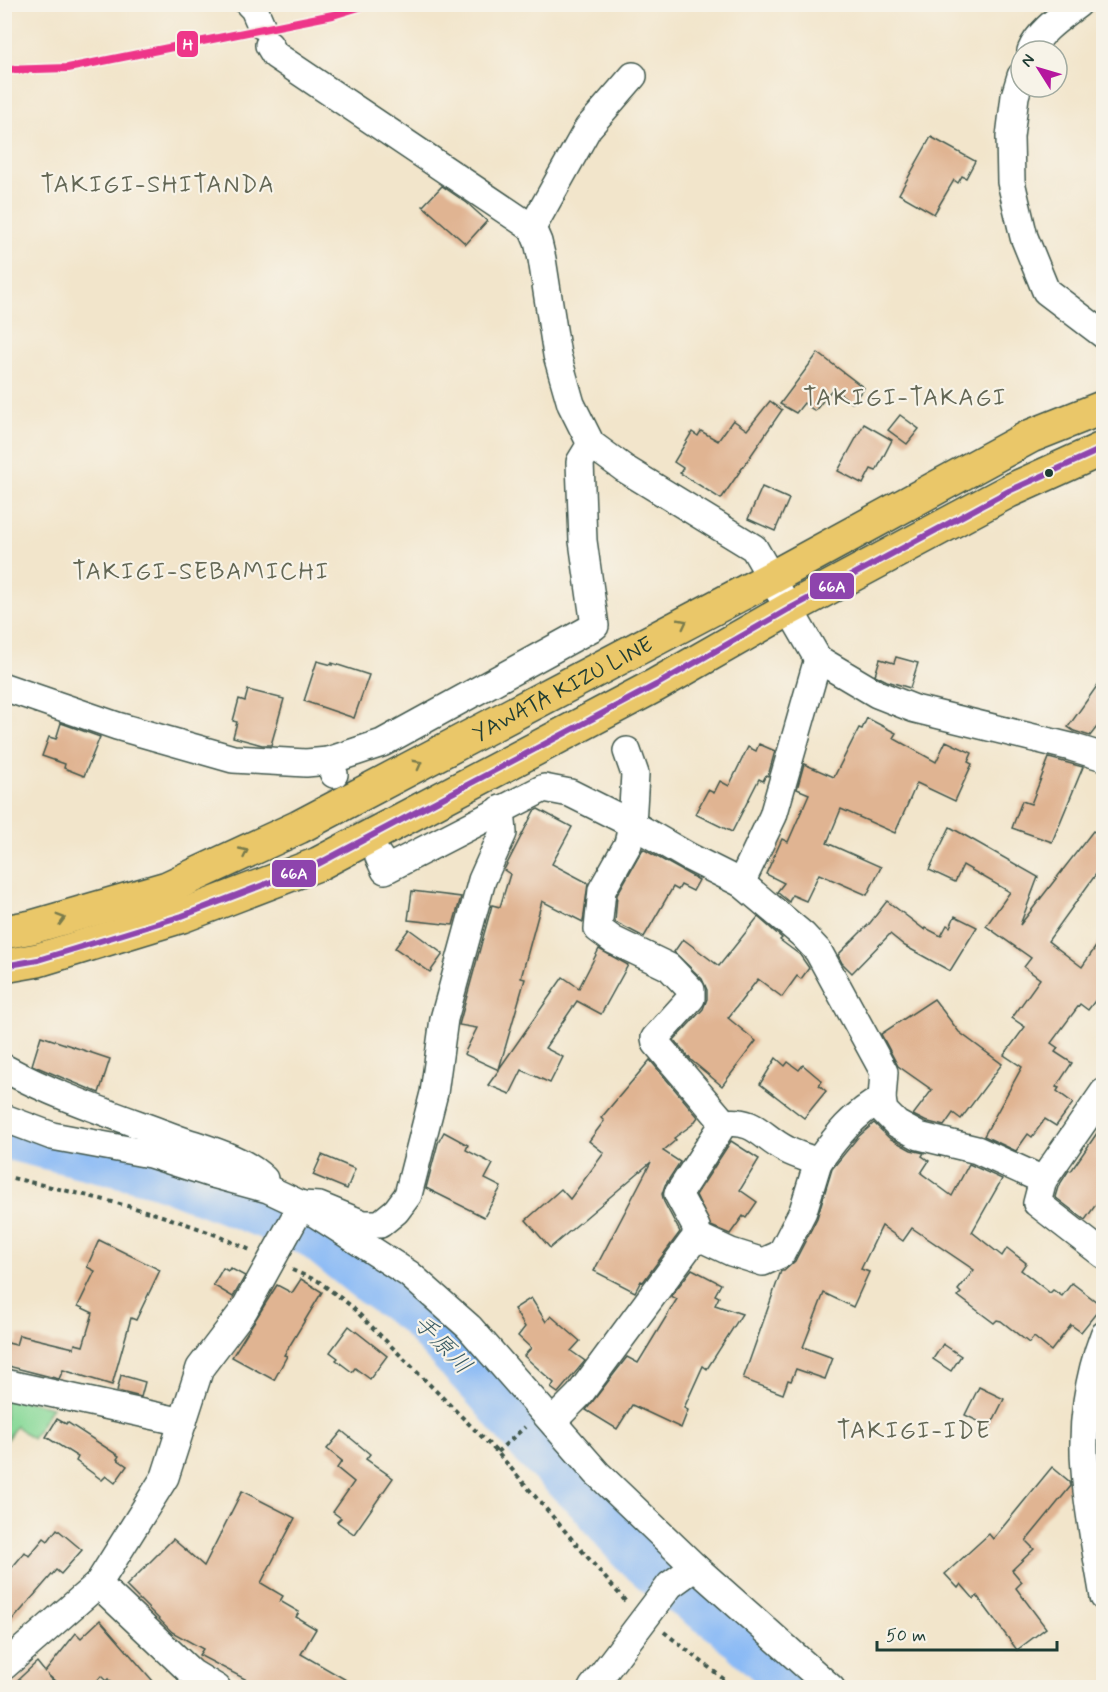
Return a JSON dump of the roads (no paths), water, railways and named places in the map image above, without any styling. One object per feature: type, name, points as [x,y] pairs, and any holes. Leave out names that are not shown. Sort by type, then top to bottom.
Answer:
[{"type":"main road","name":"YAWATA KIZU LINE","points":[[4,932],[33,927],[167,888],[299,827],[771,578],[1031,436],[1104,407]]},
{"type":"main road","name":"YAWATA KIZU LINE","points":[[4,966],[38,960],[182,916],[318,864],[656,685],[789,609],[1009,491],[1104,448]]},
{"type":"street","points":[[1038,39],[1078,4]]},
{"type":"street","points":[[259,25],[275,55],[532,228],[542,260],[557,355],[570,404],[591,444],[625,469],[754,548],[818,659],[877,694],[915,709],[1071,747],[1104,758]]},
{"type":"street","points":[[532,228],[588,128],[633,76]]},
{"type":"street","points":[[1015,99],[1010,137],[1011,182],[1024,237],[1046,291],[1104,335]]},
{"type":"street","points":[[4,687],[117,726],[233,759],[331,768],[382,743],[595,626],[583,541],[580,462],[591,444]]},
{"type":"street","points":[[741,883],[773,816],[818,659]]},
{"type":"street","points":[[627,751],[635,774],[632,824],[628,844],[602,890],[598,929],[613,940],[669,968],[691,990],[691,998],[655,1038],[656,1043],[724,1124]]},
{"type":"street","points":[[379,857],[385,870],[544,788],[570,793],[741,883],[804,935],[818,951],[884,1072],[882,1099],[884,1111],[897,1124],[919,1137],[977,1150],[1043,1180]]},
{"type":"street","points":[[4,1068],[38,1086],[225,1156],[257,1172],[293,1205],[319,1206],[363,1224],[380,1224],[408,1195],[434,1094],[444,1018],[482,880],[503,833],[501,809]]},
{"type":"street","points":[[1104,1092],[1043,1180],[1037,1203],[1104,1255]]},
{"type":"street","points":[[548,1415],[579,1395],[692,1242],[703,1239],[763,1262],[781,1254],[804,1211],[818,1162],[842,1130],[868,1106],[882,1099]]},
{"type":"street","points":[[4,1118],[52,1136],[150,1154],[268,1189],[410,1274],[469,1327],[597,1473],[695,1567],[831,1688]]},
{"type":"street","points":[[696,1241],[696,1227],[678,1194],[724,1124],[746,1123],[786,1150],[818,1162]]},
{"type":"street","points":[[4,1666],[98,1584],[165,1477],[200,1368],[244,1310],[271,1258],[293,1205]]},
{"type":"street","points":[[1104,1335],[1098,1350],[1095,1409],[1085,1469],[1104,1597]]},
{"type":"street","points":[[4,1383],[183,1422]]},
{"type":"street","points":[[592,1688],[670,1586],[695,1567]]},
{"type":"street","points":[[98,1584],[189,1680],[217,1688]]},
{"type":"waterway","name":"手原川","points":[[4,1137],[158,1175],[311,1235],[369,1282],[415,1314],[489,1394],[533,1448],[591,1504],[629,1550],[670,1586],[722,1622],[795,1688]]},
{"type":"tunnel","points":[[339,784],[379,856]]},
{"type":"district","name":"TAKIGI-SHITANDA","points":[[158,184]]},
{"type":"district","name":"TAKIGI-TAKAGI","points":[[905,397]]},
{"type":"district","name":"TAKIGI-SEBAMICHI","points":[[201,571]]},
{"type":"district","name":"TAKIGI-IDE","points":[[914,1430]]}]
